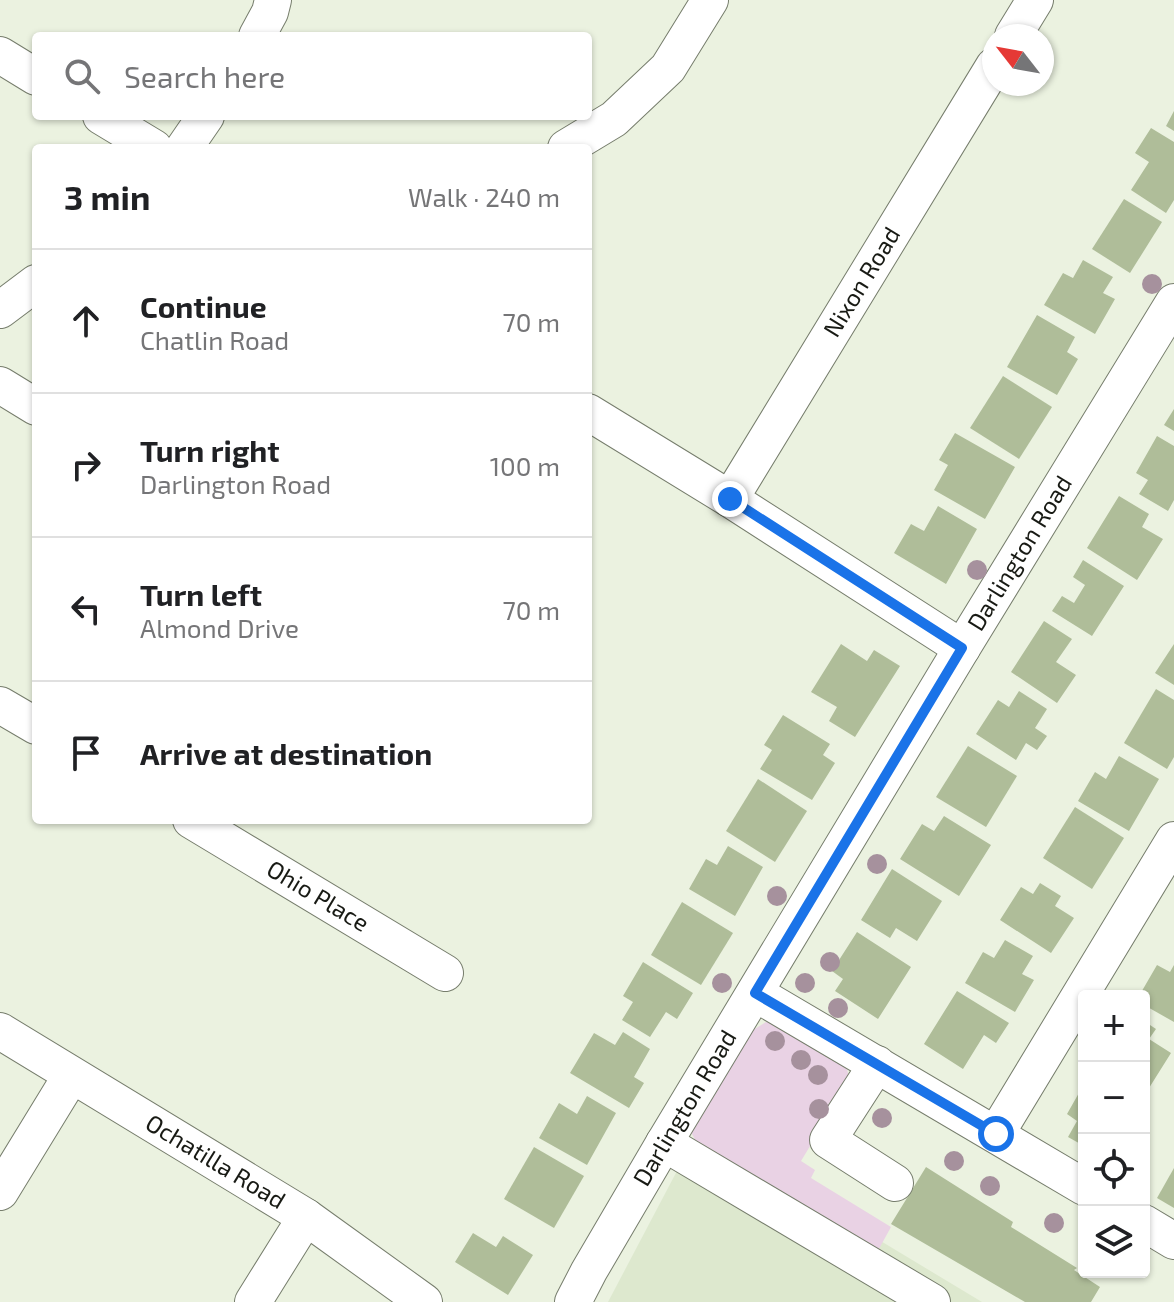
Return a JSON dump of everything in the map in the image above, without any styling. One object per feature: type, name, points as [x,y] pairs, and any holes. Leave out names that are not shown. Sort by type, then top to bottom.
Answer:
[{"type":"street","points":[[259,32],[273,0]]},
{"type":"street","points":[[573,144],[614,119],[668,68],[710,0]]},
{"type":"street","points":[[1020,24],[1035,0]]},
{"type":"street","points":[[0,55],[32,75]]},
{"type":"street","name":"Nixon Road","points":[[730,499],[982,86]]},
{"type":"street","points":[[108,120],[147,144]]},
{"type":"street","points":[[187,144],[203,120]]},
{"type":"street","points":[[0,310],[32,286]]},
{"type":"street","name":"Darlington Road","points":[[573,1302],[664,1143],[1174,302]]},
{"type":"street","points":[[0,385],[32,405]]},
{"type":"street","points":[[592,414],[962,648]]},
{"type":"street","points":[[0,705],[32,724]]},
{"type":"street","name":"Ohio Place","points":[[198,824],[445,973]]},
{"type":"street","points":[[996,1134],[1174,840]]},
{"type":"street","points":[[755,993],[1078,1183]]},
{"type":"street","name":"Ochatilla Road","points":[[0,1031],[306,1217],[424,1302]]},
{"type":"street","points":[[877,1064],[828,1140],[895,1183]]},
{"type":"street","points":[[0,1192],[71,1076]]},
{"type":"street","points":[[664,1143],[932,1302]]},
{"type":"street","points":[[253,1302],[306,1217]]},
{"type":"street","points":[[1150,1227],[1174,1241]]},
{"type":"shaded area","points":[[766,1022],[778,1023],[846,1064],[849,1078],[846,1087],[801,1161],[815,1170],[811,1178],[891,1227],[875,1256],[700,1149],[692,1134],[692,1126],[745,1035]]},
{"type":"shaded area","points":[[698,1131],[982,1302],[608,1302]]},
{"type":"building","points":[[1174,111],[1174,131],[1166,126]]},
{"type":"building","points":[[1151,128],[1174,142],[1174,200],[1166,213],[1131,190],[1149,162],[1135,153]]},
{"type":"building","points":[[1124,199],[1162,222],[1130,273],[1092,249]]},
{"type":"building","points":[[1083,260],[1113,277],[1103,293],[1115,299],[1095,334],[1044,305],[1063,273],[1073,278]]},
{"type":"building","points":[[1037,315],[1075,337],[1067,352],[1078,359],[1057,395],[1007,367]]},
{"type":"building","points":[[1003,376],[1052,407],[1019,459],[970,428]]},
{"type":"building","points":[[1174,409],[1174,431],[1164,425]]},
{"type":"building","points":[[955,433],[1015,467],[985,519],[934,490],[948,465],[939,460]]},
{"type":"building","points":[[1157,436],[1174,446],[1174,500],[1168,511],[1139,494],[1148,480],[1136,473]]},
{"type":"building","points":[[1119,496],[1149,514],[1142,527],[1163,539],[1137,580],[1087,548]]},
{"type":"building","points":[[938,506],[977,529],[946,584],[894,553],[911,524],[924,531]]},
{"type":"building","points":[[1083,560],[1124,586],[1092,636],[1052,611],[1062,596],[1074,603],[1085,585],[1073,577]]},
{"type":"building","points":[[1044,621],[1072,639],[1056,662],[1076,675],[1057,703],[1011,672]]},
{"type":"building","points":[[841,644],[867,661],[874,650],[900,666],[855,737],[829,721],[837,707],[811,692]]},
{"type":"building","points":[[1174,644],[1174,685],[1155,673]]},
{"type":"building","points":[[1156,689],[1174,700],[1174,757],[1167,769],[1124,743]]},
{"type":"building","points":[[1019,691],[1047,709],[1035,728],[1047,736],[1037,750],[1026,743],[1016,760],[976,734],[998,700],[1009,707]]},
{"type":"building","points":[[783,715],[830,744],[823,755],[835,763],[812,800],[760,769],[772,750],[764,745]]},
{"type":"building","points":[[968,746],[1017,776],[986,827],[936,797]]},
{"type":"building","points":[[1119,756],[1159,779],[1129,831],[1078,801],[1095,772],[1106,779]]},
{"type":"building","points":[[758,779],[807,811],[775,862],[726,831]]},
{"type":"building","points":[[1075,807],[1124,838],[1092,889],[1043,858]]},
{"type":"building","points":[[944,816],[991,845],[959,896],[900,859],[922,824],[934,831]]},
{"type":"building","points":[[728,846],[763,867],[735,916],[689,889],[706,859],[717,865]]},
{"type":"building","points":[[892,869],[942,901],[917,941],[896,928],[890,938],[861,920]]},
{"type":"building","points":[[1040,883],[1061,896],[1055,906],[1074,918],[1051,953],[1000,920],[1021,887],[1033,894]]},
{"type":"building","points":[[682,902],[733,933],[701,985],[651,955]]},
{"type":"building","points":[[857,932],[911,967],[878,1019],[835,991],[843,979],[832,971]]},
{"type":"building","points":[[1005,940],[1033,956],[1022,974],[1034,980],[1015,1012],[965,983],[983,952],[994,958]]},
{"type":"building","points":[[643,962],[693,993],[677,1019],[666,1012],[650,1037],[622,1020],[633,1002],[623,996]]},
{"type":"building","points":[[1157,965],[1170,972],[1174,965],[1174,1022],[1150,1008],[1150,990],[1142,990]]},
{"type":"building","points":[[957,991],[1009,1023],[996,1043],[984,1035],[963,1069],[924,1044]]},
{"type":"building","points":[[623,1032],[650,1049],[634,1077],[644,1083],[629,1108],[570,1073],[594,1033],[615,1045]]},
{"type":"building","points":[[1150,1040],[1171,1053],[1150,1086]]},
{"type":"building","points":[[1078,1095],[1078,1143],[1068,1137],[1077,1121],[1067,1114]]},
{"type":"building","points":[[587,1096],[616,1113],[587,1165],[539,1138],[559,1103],[577,1114]]},
{"type":"building","points":[[534,1147],[584,1176],[554,1228],[504,1199]]},
{"type":"building","points":[[926,1167],[1013,1222],[1011,1227],[1077,1268],[1074,1270],[1078,1273],[1078,1278],[1086,1278],[1100,1287],[1091,1302],[1025,1302],[891,1224]]},
{"type":"building","points":[[1174,1168],[1174,1208],[1157,1198]]},
{"type":"building","points":[[473,1233],[496,1247],[503,1236],[533,1255],[508,1295],[455,1262]]},
{"type":"route","points":[[730,499],[962,648],[755,993],[996,1134]]}]
